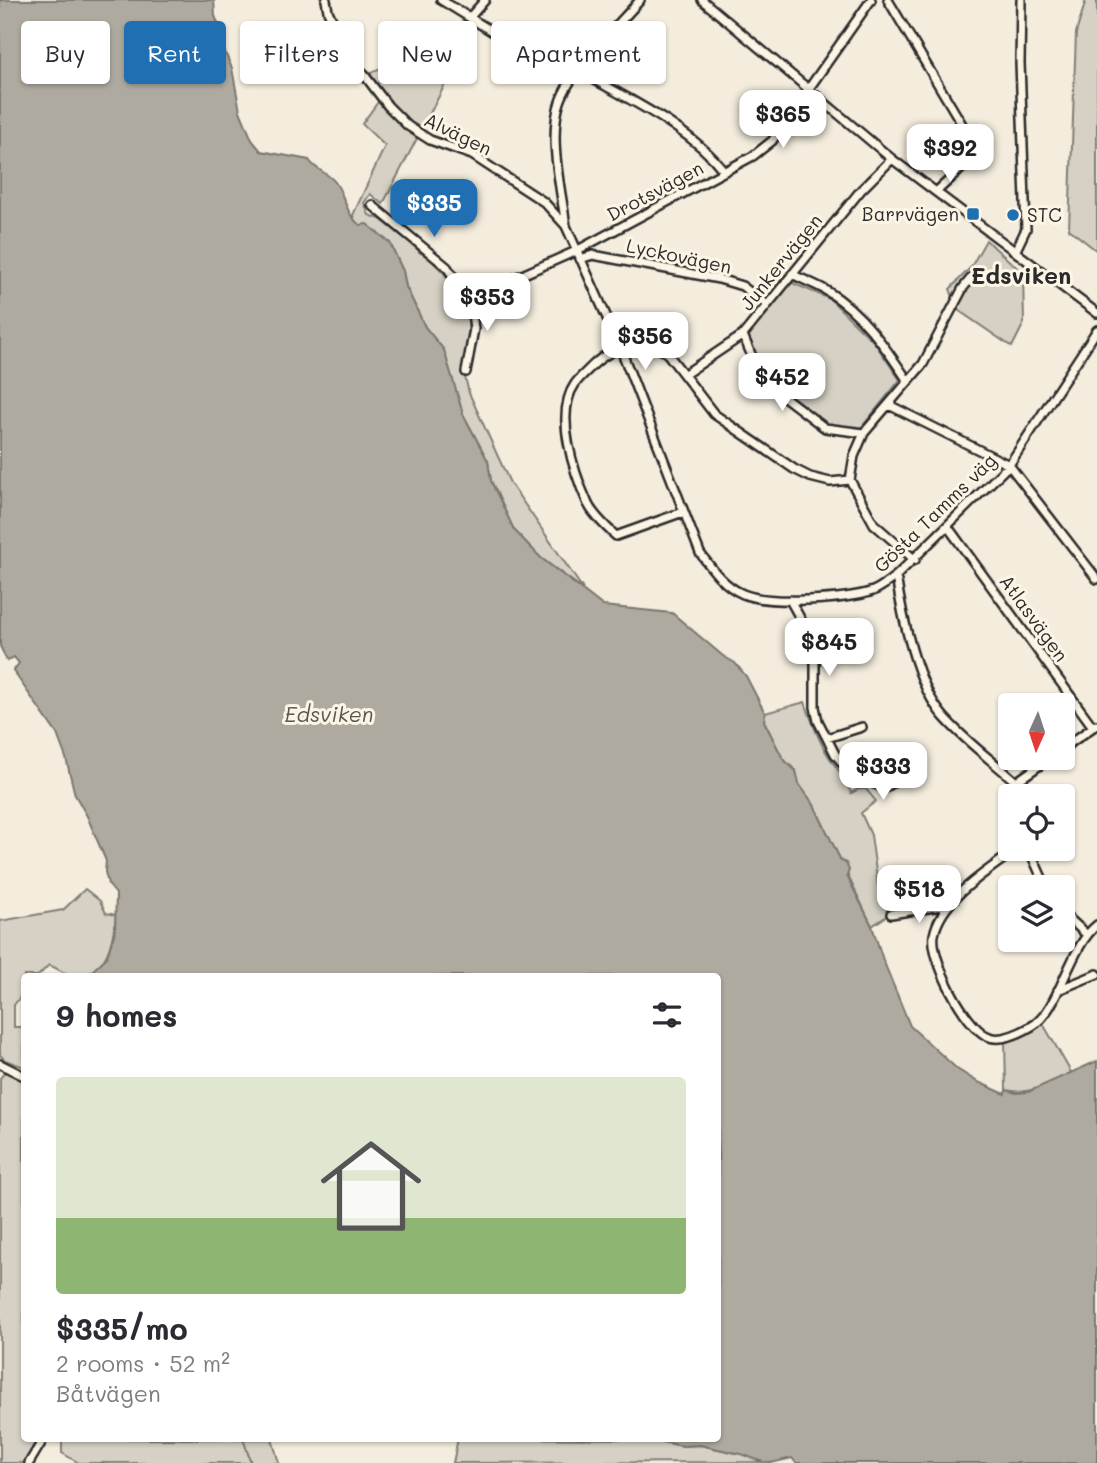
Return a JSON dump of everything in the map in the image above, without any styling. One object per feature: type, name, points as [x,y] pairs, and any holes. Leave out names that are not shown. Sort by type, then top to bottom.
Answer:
[{"type":"street","name":"Alvägen","points":[[326,0],[335,27],[353,60],[388,106],[408,126],[430,141],[472,155],[544,202],[566,226],[576,251]]},
{"type":"street","points":[[441,0],[491,30]]},
{"type":"street","points":[[470,17],[485,0]]},
{"type":"street","points":[[622,21],[640,0]]},
{"type":"street","points":[[702,0],[892,159],[1097,313]]},
{"type":"street","name":"Drotsvägen","points":[[468,299],[576,251],[753,156],[772,141],[809,92],[871,0]]},
{"type":"street","points":[[888,0],[976,148],[975,156],[936,192]]},
{"type":"street","points":[[1016,250],[1026,229],[1020,63],[1021,0]]},
{"type":"street","points":[[566,226],[555,137],[560,101],[569,84]]},
{"type":"street","points":[[601,84],[682,131],[713,157],[724,171]]},
{"type":"street","name":"Junkervägen","points":[[685,374],[743,335],[861,190],[892,159]]},
{"type":"street","points":[[372,205],[447,267],[471,304],[474,329],[466,372]]},
{"type":"street","name":"Lyckovägen","points":[[576,251],[719,279],[742,286],[766,304]]},
{"type":"street","name":"Gösta Tamms väg","points":[[576,251],[620,347],[700,553],[722,580],[744,595],[758,598],[790,600],[854,595],[875,590],[896,576],[1009,465],[1097,330]]},
{"type":"street","points":[[792,274],[828,291],[858,316],[884,344],[908,381]]},
{"type":"street","points":[[915,560],[874,524],[850,480],[854,456],[864,433],[923,364],[963,288],[972,277]]},
{"type":"street","points":[[743,335],[757,366],[782,396],[825,428],[864,433]]},
{"type":"street","points":[[683,512],[616,536],[601,522],[589,505],[567,443],[569,396],[575,383],[597,360],[620,347],[648,342],[667,353],[714,414],[794,469],[830,482],[850,480]]},
{"type":"street","points":[[889,405],[1009,465],[1097,579]]},
{"type":"street","name":"Atlasvägen","points":[[948,527],[1095,726]]},
{"type":"street","points":[[896,576],[904,622],[932,701],[944,717],[1016,782],[1033,770]]},
{"type":"street","points":[[790,600],[810,636],[815,652],[815,707],[818,720],[835,754],[857,777],[885,788],[914,768]]},
{"type":"street","points":[[1075,740],[1095,726]]},
{"type":"street","points":[[827,738],[862,727]]},
{"type":"street","points":[[1002,861],[947,905],[934,935],[936,955],[963,1012],[977,1030],[988,1037],[999,1039],[1034,1026],[1058,990],[1086,934],[1097,925]]},
{"type":"street","points":[[891,915],[947,905]]},
{"type":"street","points":[[1075,924],[1086,934]]},
{"type":"street","points":[[1058,990],[1097,974]]},
{"type":"street","points":[[0,1064],[21,1074]]},
{"type":"street","points":[[29,1463],[42,1442]]},
{"type":"shaded area","points":[[1086,0],[1097,0],[1097,251],[1069,229],[1076,33]]},
{"type":"shaded area","points":[[378,69],[378,84],[445,84],[383,204],[370,194],[364,203],[369,215],[380,219],[427,256],[444,273],[462,298],[468,310],[469,322],[464,373],[469,393],[510,483],[583,589],[541,558],[514,530],[491,481],[488,461],[463,414],[444,351],[425,327],[406,287],[403,271],[390,243],[355,222],[353,215],[385,146],[362,124],[383,95],[369,74]]},
{"type":"shaded area","points":[[986,240],[1023,273],[1024,323],[1012,347],[958,310],[950,289],[971,267]]},
{"type":"shaded area","points":[[790,282],[830,299],[874,342],[900,380],[861,428],[828,426],[783,391],[761,364],[747,336]]},
{"type":"shaded area","points":[[805,702],[823,746],[851,793],[866,789],[876,801],[861,813],[871,835],[878,886],[894,911],[872,926],[814,805],[799,784],[796,771],[783,759],[764,721],[765,713]]},
{"type":"shaded area","points":[[85,889],[100,901],[106,913],[116,915],[113,935],[102,963],[89,973],[66,973],[49,965],[41,973],[21,973],[21,996],[14,1005],[14,1027],[21,1027],[21,1066],[5,1060],[0,1055],[0,921],[63,910]]},
{"type":"shaded area","points":[[1042,1022],[1072,1074],[1032,1090],[1006,1090],[1005,1039]]},
{"type":"shaded area","points":[[5,1072],[21,1080],[21,1442],[38,1442],[24,1463],[0,1463],[0,1078]]},
{"type":"shaded area","points":[[62,1442],[273,1442],[279,1463],[79,1463],[62,1453]]},
{"type":"shaded area","points":[[457,1442],[662,1442],[683,1446],[700,1445],[763,1462],[453,1463]]},
{"type":"water","name":"Edsviken","points":[[0,0],[214,0],[217,21],[124,21],[124,84],[226,84],[226,55],[232,68],[240,111],[252,140],[261,151],[309,160],[335,182],[355,221],[360,225],[367,224],[390,243],[403,271],[406,287],[425,327],[444,350],[463,414],[488,461],[491,481],[514,530],[541,558],[603,606],[672,613],[735,663],[746,676],[765,713],[764,721],[783,759],[796,771],[799,784],[814,805],[841,861],[846,863],[849,870],[847,876],[872,926],[910,1026],[957,1069],[1005,1094],[1006,1090],[1028,1092],[1097,1061],[1097,1463],[796,1463],[792,1458],[771,1463],[700,1445],[683,1446],[662,1442],[721,1442],[721,973],[90,973],[107,957],[115,931],[116,894],[108,884],[106,861],[75,795],[57,734],[18,678],[14,670],[19,663],[14,657],[7,661],[0,646]]},
{"type":"waterway","points":[[244,1442],[251,1463]]},
{"type":"place","name":"Barrvägen","points":[[973,214]]},
{"type":"place","name":"STC","points":[[1013,215]]},
{"type":"district","name":"Edsviken","points":[[1021,276]]}]
